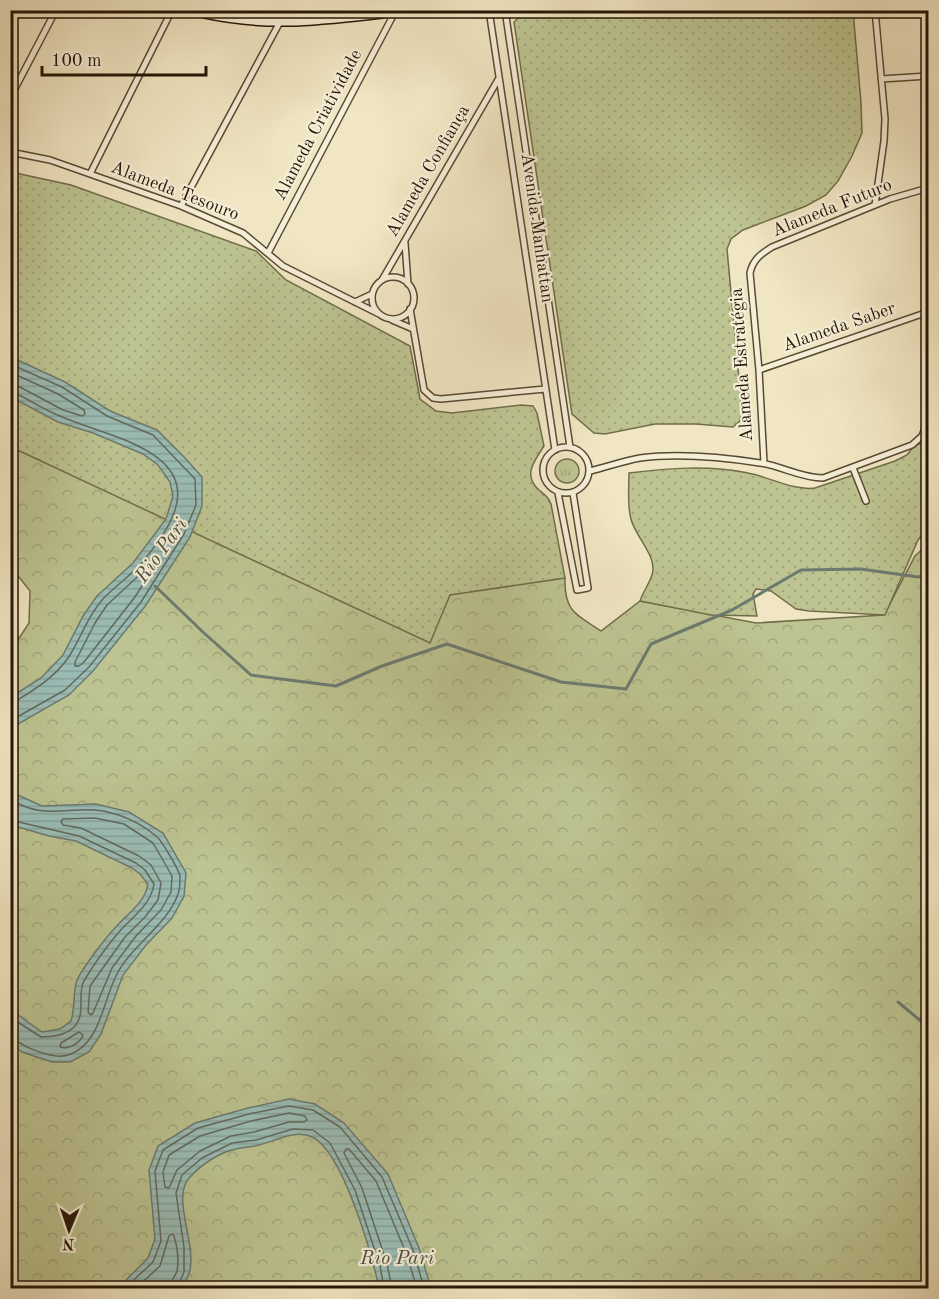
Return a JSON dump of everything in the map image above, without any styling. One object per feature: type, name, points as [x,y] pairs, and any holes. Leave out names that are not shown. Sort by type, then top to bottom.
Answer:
[{"type":"street","points":[[205,10],[245,18],[281,20],[382,10]]},
{"type":"lane","points":[[10,98],[56,10]]},
{"type":"lane","points":[[90,174],[172,10]]},
{"type":"lane","name":"Alameda Criatividade","points":[[268,253],[396,10]]},
{"type":"lane","name":"Avenida Manhattan","points":[[489,10],[555,450]]},
{"type":"lane","name":"Avenida Manhattan","points":[[505,10],[570,447]]},
{"type":"lane","points":[[875,10],[885,119],[875,205]]},
{"type":"lane","points":[[181,206],[281,20]]},
{"type":"lane","points":[[881,79],[928,76]]},
{"type":"lane","name":"Alameda Confiança","points":[[382,280],[499,78]]},
{"type":"lane","name":"Alameda Tesouro","points":[[10,152],[50,160],[181,206],[243,233],[283,266],[381,315]]},
{"type":"lane","name":"Alameda Futuro","points":[[752,265],[757,257],[772,247],[875,205],[928,188]]},
{"type":"lane","points":[[404,241],[408,284],[413,295],[410,309],[424,390],[433,398],[441,399],[545,389]]},
{"type":"lane","name":"Alameda Estratégia","points":[[752,265],[750,273],[759,370],[764,463]]},
{"type":"lane","points":[[354,302],[367,298],[382,280],[395,277],[408,284]]},
{"type":"lane","points":[[372,294],[373,304],[381,315],[413,329]]},
{"type":"lane","points":[[387,318],[402,317],[410,309]]},
{"type":"lane","name":"Alameda Saber","points":[[759,370],[928,312]]},
{"type":"lane","points":[[590,471],[637,459],[662,456],[730,458],[764,463],[811,478],[823,478],[912,445],[922,436],[928,421]]},
{"type":"lane","points":[[570,447],[584,455],[590,471],[585,484],[573,493],[558,493],[547,484],[542,470],[544,462],[555,450],[570,447]]},
{"type":"lane","points":[[853,468],[866,501]]},
{"type":"lane","points":[[558,493],[577,590],[588,588],[573,493]]},
{"type":"green space","points":[[527,10],[853,11],[862,133],[852,156],[838,181],[826,195],[806,206],[743,230],[731,239],[727,249],[742,411],[740,421],[733,427],[655,424],[605,434],[594,433],[572,414],[514,22]]},
{"type":"green space","points":[[11,172],[71,185],[256,251],[286,280],[410,346],[420,399],[436,411],[452,413],[521,405],[533,406],[537,413],[544,446],[532,468],[531,479],[551,504],[565,578],[450,595],[430,643],[11,447]]},
{"type":"green space","points":[[11,257],[506,556],[565,578],[567,598],[573,611],[601,631],[640,601],[756,623],[884,615],[915,556],[928,544],[928,1288],[11,1288],[10,652],[29,623],[30,591],[11,567]]},
{"type":"green space","points":[[928,440],[928,528],[918,540],[885,615],[796,609],[771,591],[756,589],[753,594],[757,616],[711,615],[640,601],[651,578],[653,568],[649,554],[631,519],[629,473],[703,468],[733,470],[798,487],[815,488],[895,461],[907,455],[914,446]]},
{"type":"green space","points":[[562,459],[572,459],[579,466],[579,476],[572,483],[562,483],[555,476],[555,466]]},
{"type":"water","name":"Rio Pari","points":[[11,357],[65,382],[110,411],[157,430],[202,477],[202,506],[190,537],[146,605],[93,671],[69,695],[11,728],[11,697],[41,678],[63,655],[83,616],[97,596],[133,563],[166,519],[173,496],[170,482],[158,465],[143,454],[93,433],[58,422],[11,397]]},
{"type":"water","points":[[11,792],[42,806],[96,804],[129,812],[163,833],[186,873],[184,896],[172,918],[146,945],[123,975],[101,1034],[89,1052],[70,1062],[52,1062],[22,1052],[11,1044],[11,1010],[42,1032],[60,1029],[71,1021],[77,980],[106,938],[139,903],[148,884],[132,868],[76,841],[11,825]]},
{"type":"water","points":[[11,1080],[14,1085],[16,1130],[11,1187]]},
{"type":"water","name":"Rio Pari","points":[[289,1099],[315,1104],[344,1123],[388,1174],[419,1248],[431,1288],[379,1288],[363,1229],[335,1162],[323,1146],[312,1137],[299,1134],[224,1153],[206,1163],[190,1177],[184,1188],[183,1201],[191,1264],[188,1277],[179,1288],[114,1288],[120,1286],[148,1258],[155,1239],[149,1170],[158,1146],[195,1123]]},
{"type":"waterway","points":[[155,586],[251,675],[336,686],[382,666],[447,644],[561,682],[626,689],[651,644],[732,610],[801,570],[861,569],[918,577],[928,574]]},
{"type":"waterway","points":[[898,1002],[928,1027]]}]
